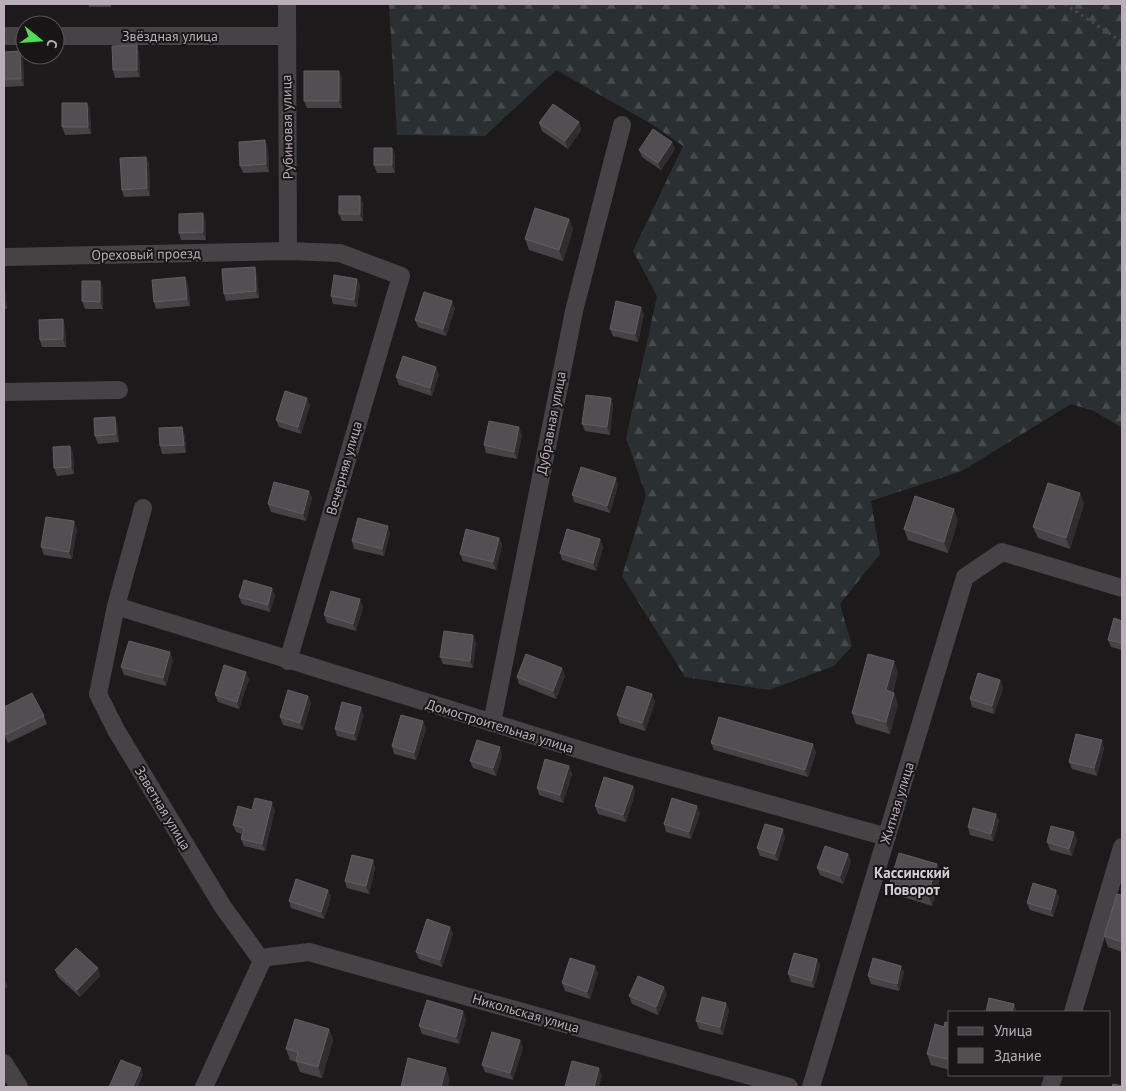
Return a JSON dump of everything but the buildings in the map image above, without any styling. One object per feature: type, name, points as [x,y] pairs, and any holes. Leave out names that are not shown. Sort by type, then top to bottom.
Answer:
[{"type":"street","name":"Рубиновая улица","points":[[287,4],[288,251]]},
{"type":"street","name":"Звёздная улица","points":[[65,36],[286,36]]},
{"type":"street","name":"Дубравная улица","points":[[492,723],[574,311],[622,125]]},
{"type":"street","name":"Ореховый проезд","points":[[4,257],[288,251],[340,253],[401,276]]},
{"type":"street","name":"Вечерняя улица","points":[[288,661],[401,276]]},
{"type":"street","points":[[4,392],[118,390]]},
{"type":"street","name":"Заветная улица","points":[[143,508],[116,606],[98,694],[116,730],[223,907],[259,959],[262,960]]},
{"type":"street","name":"Житная улица","points":[[811,1087],[965,577],[1002,552],[1122,588]]},
{"type":"street","name":"Домостроительная улица","points":[[116,606],[288,661],[629,765],[887,837]]},
{"type":"street","points":[[1073,1011],[1122,847]]},
{"type":"street","name":"Никольская улица","points":[[262,960],[268,957],[309,952],[789,1087]]},
{"type":"street","points":[[204,1087],[262,960]]},
{"type":"street","points":[[4,1063],[18,1087]]},
{"type":"path","points":[[1065,4],[1122,42]]},
{"type":"green space","points":[[389,4],[1122,4],[1122,428],[1094,411],[1071,404],[962,471],[871,501],[880,554],[840,604],[852,646],[834,666],[769,690],[685,677],[622,576],[646,495],[626,438],[657,296],[633,251],[683,146],[653,125],[556,70],[485,136],[397,135]]},
{"type":"district","name":"Кассинский Поворот","points":[[912,882]]}]
